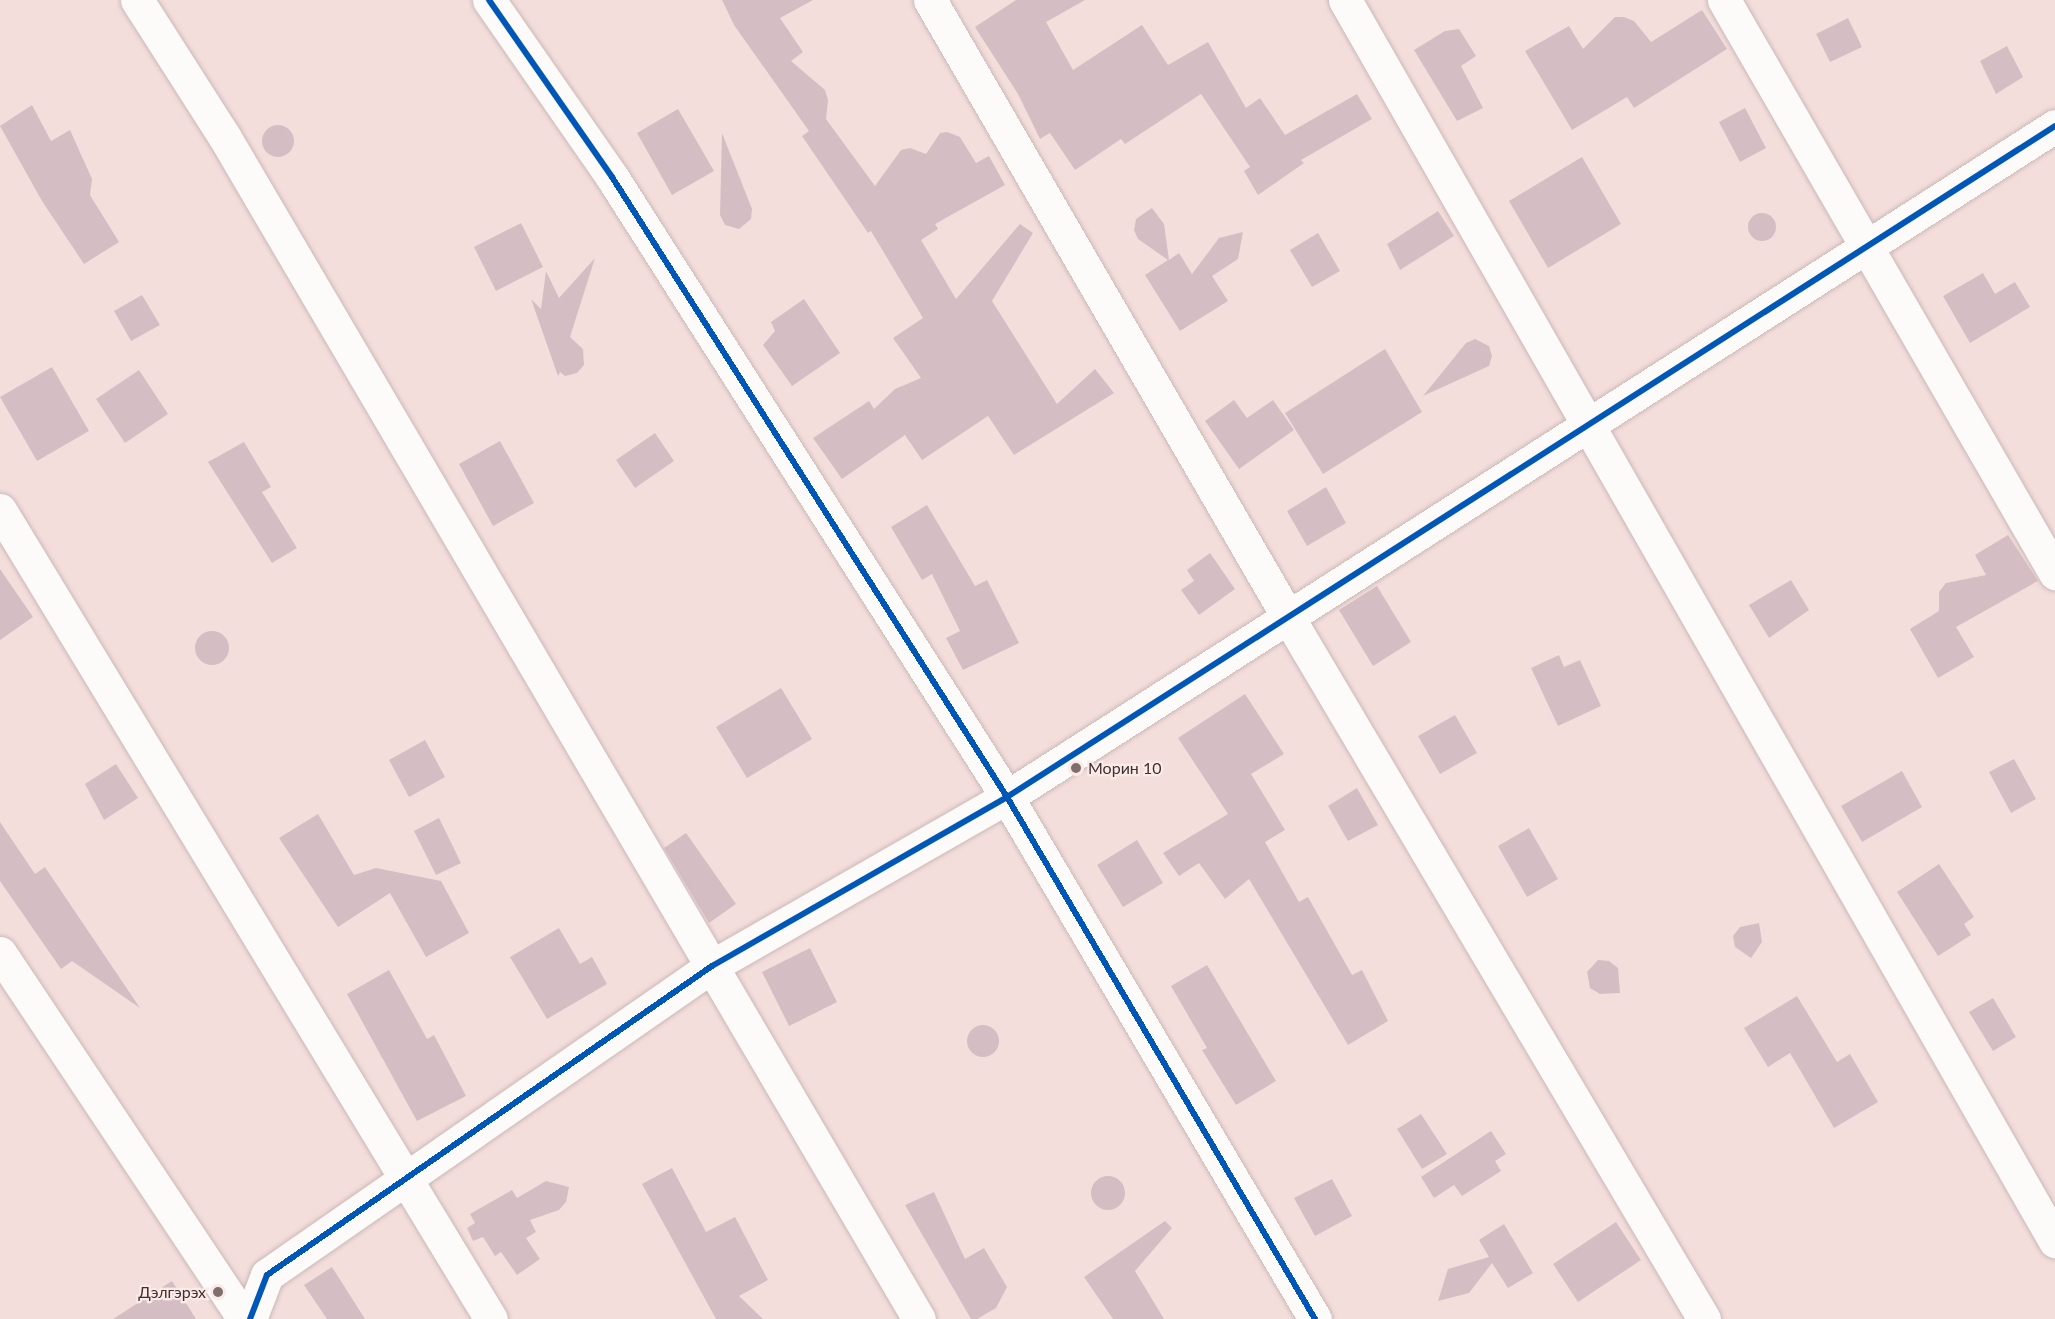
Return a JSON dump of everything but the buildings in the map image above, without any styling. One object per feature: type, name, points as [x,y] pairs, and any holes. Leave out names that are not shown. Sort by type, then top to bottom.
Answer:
[{"type":"street","points":[[136,0],[230,147],[919,1319]]},
{"type":"street","points":[[489,0],[618,187],[1007,797],[1315,1319]]},
{"type":"street","points":[[930,0],[1288,617],[1704,1319]]},
{"type":"street","points":[[1345,0],[2055,1241]]},
{"type":"street","points":[[1724,0],[1864,246],[2055,573]]},
{"type":"street","points":[[250,1319],[267,1275],[712,966],[1007,797],[1588,428],[1864,246],[2055,126]]},
{"type":"street","points":[[0,510],[407,1177],[491,1319]]},
{"type":"street","points":[[0,953],[244,1319]]},
{"type":"cycle path","points":[[489,0],[612,177],[1007,797],[1315,1319]]},
{"type":"cycle path","points":[[250,1319],[267,1275],[712,966],[1007,797],[2055,126]]},
{"type":"place","name":"Морин 10","points":[[1076,768]]},
{"type":"place","name":"Дэлгэрэх","points":[[218,1292]]}]
